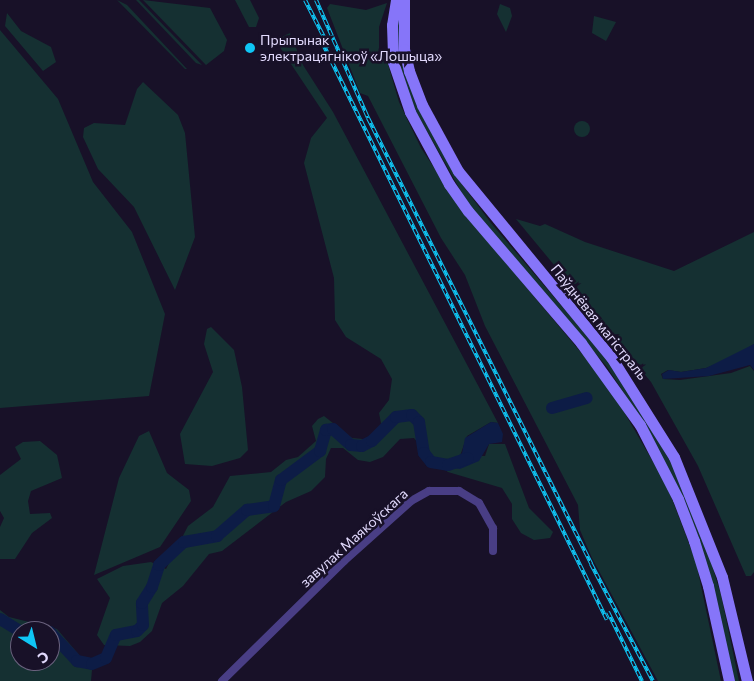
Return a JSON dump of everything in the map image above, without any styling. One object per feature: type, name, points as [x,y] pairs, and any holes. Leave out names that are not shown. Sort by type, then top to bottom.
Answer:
[{"type":"main road","name":"Паўднёвая магістраль","points":[[396,0],[392,25],[393,62],[410,112],[449,184],[468,211],[581,342],[640,425],[678,499],[694,541],[708,586],[728,681]]},
{"type":"main road","name":"Паўднёвая магістраль","points":[[404,0],[404,49],[409,71],[422,105],[458,171],[611,357],[674,457],[722,577],[746,681]]},
{"type":"street","name":"завулак Маякоўскага","points":[[222,681],[344,561],[411,501],[429,491],[459,491],[479,503],[493,528],[493,551]]},
{"type":"green space","points":[[117,0],[127,5],[187,69],[185,69]]},
{"type":"green space","points":[[136,0],[139,0],[202,65],[196,63]]},
{"type":"green space","points":[[143,0],[210,8],[227,40],[224,51],[206,65]]},
{"type":"green space","points":[[235,0],[250,0],[259,18],[256,27],[249,27]]},
{"type":"green space","points":[[387,3],[379,27],[379,54],[385,54],[399,102],[421,148],[464,213],[609,386],[667,486],[696,562],[721,681],[658,681],[592,558],[580,530],[578,505],[485,326],[465,275],[441,238],[368,96],[360,93],[327,8],[330,4],[366,10]]},
{"type":"green space","points":[[500,4],[510,8],[512,16],[506,32],[497,14]]},
{"type":"green space","points":[[402,7],[400,43],[452,171],[491,223],[616,370],[677,473],[703,536],[721,595],[739,681],[735,681],[710,577],[685,503],[648,430],[607,367],[467,202],[406,94],[397,51],[397,18]]},
{"type":"green space","points":[[7,13],[21,31],[51,47],[56,62],[43,71],[5,26]]},
{"type":"green space","points":[[594,16],[616,22],[606,41],[592,33]]},
{"type":"green space","points":[[0,30],[58,99],[93,182],[132,232],[165,314],[149,396],[0,408]]},
{"type":"green space","points":[[290,33],[303,65],[333,112],[498,423],[491,422],[467,436],[460,456],[485,456],[489,444],[505,444],[529,508],[553,532],[550,538],[534,540],[521,533],[512,519],[512,504],[502,488],[448,472],[432,460],[414,438],[400,439],[383,457],[370,462],[358,460],[343,448],[331,448],[326,459],[325,477],[311,491],[286,502],[222,551],[209,554],[183,586],[162,603],[152,631],[140,642],[130,646],[104,645],[97,635],[110,598],[97,579],[123,566],[151,562],[166,569],[188,526],[213,507],[230,476],[271,472],[286,460],[298,457],[316,441],[312,426],[318,419],[324,416],[352,438],[373,440],[382,428],[379,413],[389,400],[392,379],[381,359],[346,337],[335,320],[334,278],[304,163],[311,138],[327,118],[281,49],[279,38]]},
{"type":"green space","points":[[143,82],[178,115],[185,133],[195,237],[175,290],[134,207],[98,169],[83,137],[84,128],[94,123],[125,125],[137,89]]},
{"type":"green space","points":[[582,121],[588,123],[590,129],[588,135],[582,137],[576,135],[574,129],[576,123]]},
{"type":"green space","points":[[516,219],[540,226],[545,224],[585,242],[674,271],[754,232],[754,344],[733,357],[706,368],[681,372],[668,370],[661,374],[663,379],[680,380],[731,373],[750,366],[754,371],[754,572],[751,576],[746,576],[698,466],[651,382]]},
{"type":"green space","points":[[211,327],[234,350],[242,387],[248,450],[240,458],[212,466],[185,464],[180,434],[213,372],[204,344],[207,329]]},
{"type":"green space","points":[[149,431],[167,473],[189,490],[191,501],[160,547],[94,575],[119,478],[139,436]]},
{"type":"green space","points":[[40,441],[57,455],[62,478],[31,491],[28,501],[30,514],[50,513],[52,518],[32,533],[15,559],[0,559],[0,527],[4,518],[0,511],[0,475],[21,459],[15,447],[23,442]]},
{"type":"green space","points":[[0,610],[9,617],[25,621],[10,621],[10,671],[60,671],[60,633],[92,670],[91,681],[0,681]]},
{"type":"water","points":[[754,344],[754,370],[750,365],[709,376],[663,379],[662,374],[669,370],[681,372],[706,368]]},
{"type":"water","points":[[491,422],[498,423],[503,434],[502,442],[489,444],[479,461],[460,469],[453,468],[454,459],[462,453],[465,438]]},
{"type":"waterway","points":[[552,408],[587,398]]},
{"type":"waterway","points":[[60,643],[77,661],[92,664],[106,658],[116,635],[137,631],[143,625],[142,603],[152,587],[159,565],[184,542],[217,536],[247,510],[274,506],[281,480],[320,451],[326,430],[333,429],[351,445],[362,446],[372,441],[396,417],[412,415],[419,422],[424,453],[431,462],[448,465],[468,458]]},
{"type":"waterway","points":[[0,619],[10,625]]},
{"type":"railway","points":[[305,0],[329,47]]},
{"type":"railway","points":[[316,0],[368,118],[591,564],[653,681]]},
{"type":"railway","points":[[322,42],[607,620]]},
{"type":"railway","points":[[608,612],[642,681]]},
{"type":"place","name":"Прыпынак электрацягнікоў «Лошыца»","points":[[250,48]]}]
